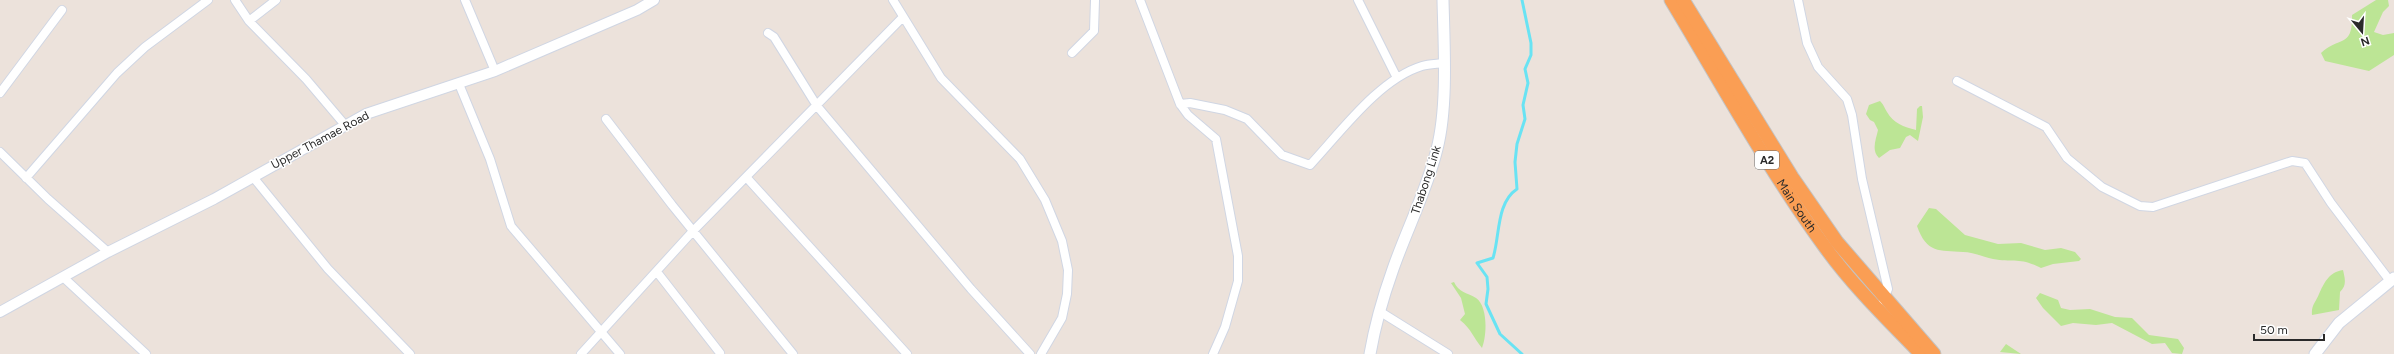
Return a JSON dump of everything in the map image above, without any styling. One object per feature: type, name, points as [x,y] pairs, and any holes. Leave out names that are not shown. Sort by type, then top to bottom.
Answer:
[{"type":"highway","name":"Main South","points":[[1671,0],[1784,187],[1826,249],[1934,354]]},
{"type":"highway","name":"Main South","points":[[1684,0],[1792,177],[1881,304],[1920,354]]},
{"type":"main road","name":"Thabong Link","points":[[1370,354],[1379,310],[1438,148],[1442,112],[1444,63],[1443,0]]},
{"type":"main road","points":[[2315,354],[2339,323],[2392,279]]},
{"type":"street","points":[[26,178],[117,73],[145,47],[208,0]]},
{"type":"street","points":[[235,0],[249,21],[306,79],[344,125]]},
{"type":"street","points":[[249,21],[276,0]]},
{"type":"street","points":[[465,0],[495,71]]},
{"type":"street","name":"Upper Thamae Road","points":[[0,312],[108,252],[162,227],[344,125],[404,101],[495,71],[637,10],[654,0]]},
{"type":"street","points":[[893,0],[902,18],[941,78],[1020,159],[1045,200],[1062,241],[1068,270],[1067,294],[1062,318],[1041,354]]},
{"type":"street","points":[[1072,53],[1094,31],[1095,0]]},
{"type":"street","points":[[1140,0],[1180,104],[1188,115],[1216,139],[1238,256],[1238,281],[1225,327],[1213,354]]},
{"type":"street","points":[[1358,0],[1397,78]]},
{"type":"street","points":[[1798,0],[1806,43],[1818,67],[1847,99],[1852,115],[1862,179],[1888,289],[1881,304]]},
{"type":"street","points":[[0,93],[62,10]]},
{"type":"street","points":[[581,354],[693,232],[902,18]]},
{"type":"street","points":[[768,33],[774,37],[817,106],[971,289],[1030,354]]},
{"type":"street","points":[[1180,104],[1190,103],[1214,108],[1247,119],[1282,155],[1310,165],[1372,99],[1397,78],[1423,66],[1444,63]]},
{"type":"street","points":[[1957,81],[2046,127],[2067,158],[2102,187],[2140,206],[2153,207],[2292,161],[2304,163],[2331,203],[2392,279]]},
{"type":"street","points":[[459,84],[490,159],[511,226],[620,354]]},
{"type":"street","points":[[606,119],[693,232],[792,354]]},
{"type":"street","points":[[0,152],[26,178],[108,252]]},
{"type":"street","points":[[253,177],[328,269],[410,354]]},
{"type":"street","points":[[747,178],[907,354]]},
{"type":"street","points":[[656,272],[720,353]]},
{"type":"street","points":[[63,277],[146,354]]},
{"type":"street","points":[[1379,310],[1448,354]]},
{"type":"green space","points":[[2376,0],[2388,0],[2389,6],[2383,12],[2374,32],[2383,35],[2394,33],[2394,55],[2369,71],[2325,61],[2321,53],[2347,37],[2352,25],[2352,15]]},
{"type":"green space","points":[[1880,101],[1892,119],[1907,127],[1916,130],[1917,109],[1920,106],[1922,106],[1923,117],[1918,141],[1910,135],[1906,137],[1900,148],[1890,150],[1879,158],[1875,152],[1875,141],[1878,130],[1874,122],[1870,120],[1866,114],[1869,105]]},
{"type":"green space","points":[[1929,208],[1936,209],[1965,235],[1998,244],[2021,243],[2045,250],[2061,248],[2075,252],[2081,259],[2079,261],[2053,264],[2041,268],[2022,261],[2000,260],[1967,252],[1935,249],[1925,242],[1917,226]]},
{"type":"green space","points":[[2343,270],[2345,282],[2344,287],[2340,292],[2339,310],[2312,315],[2313,306],[2325,282],[2334,273]]},
{"type":"green space","points":[[1454,282],[1458,288],[1476,298],[1483,308],[1485,336],[1482,348],[1470,330],[1460,320],[1465,314],[1461,298],[1451,283]]},
{"type":"green space","points":[[2040,293],[2058,300],[2061,308],[2070,310],[2090,309],[2115,317],[2132,318],[2149,335],[2178,339],[2184,348],[2182,354],[2172,353],[2165,343],[2152,344],[2112,323],[2096,325],[2073,323],[2061,326],[2043,308],[2036,298]]},
{"type":"green space","points":[[2006,344],[2021,354],[2000,352]]},
{"type":"waterway","points":[[1522,0],[1531,43],[1531,55],[1525,69],[1528,83],[1523,105],[1525,119],[1517,144],[1515,162],[1517,189],[1510,195],[1502,211],[1493,258],[1477,263],[1487,277],[1488,289],[1486,304],[1500,334],[1522,354]]}]
